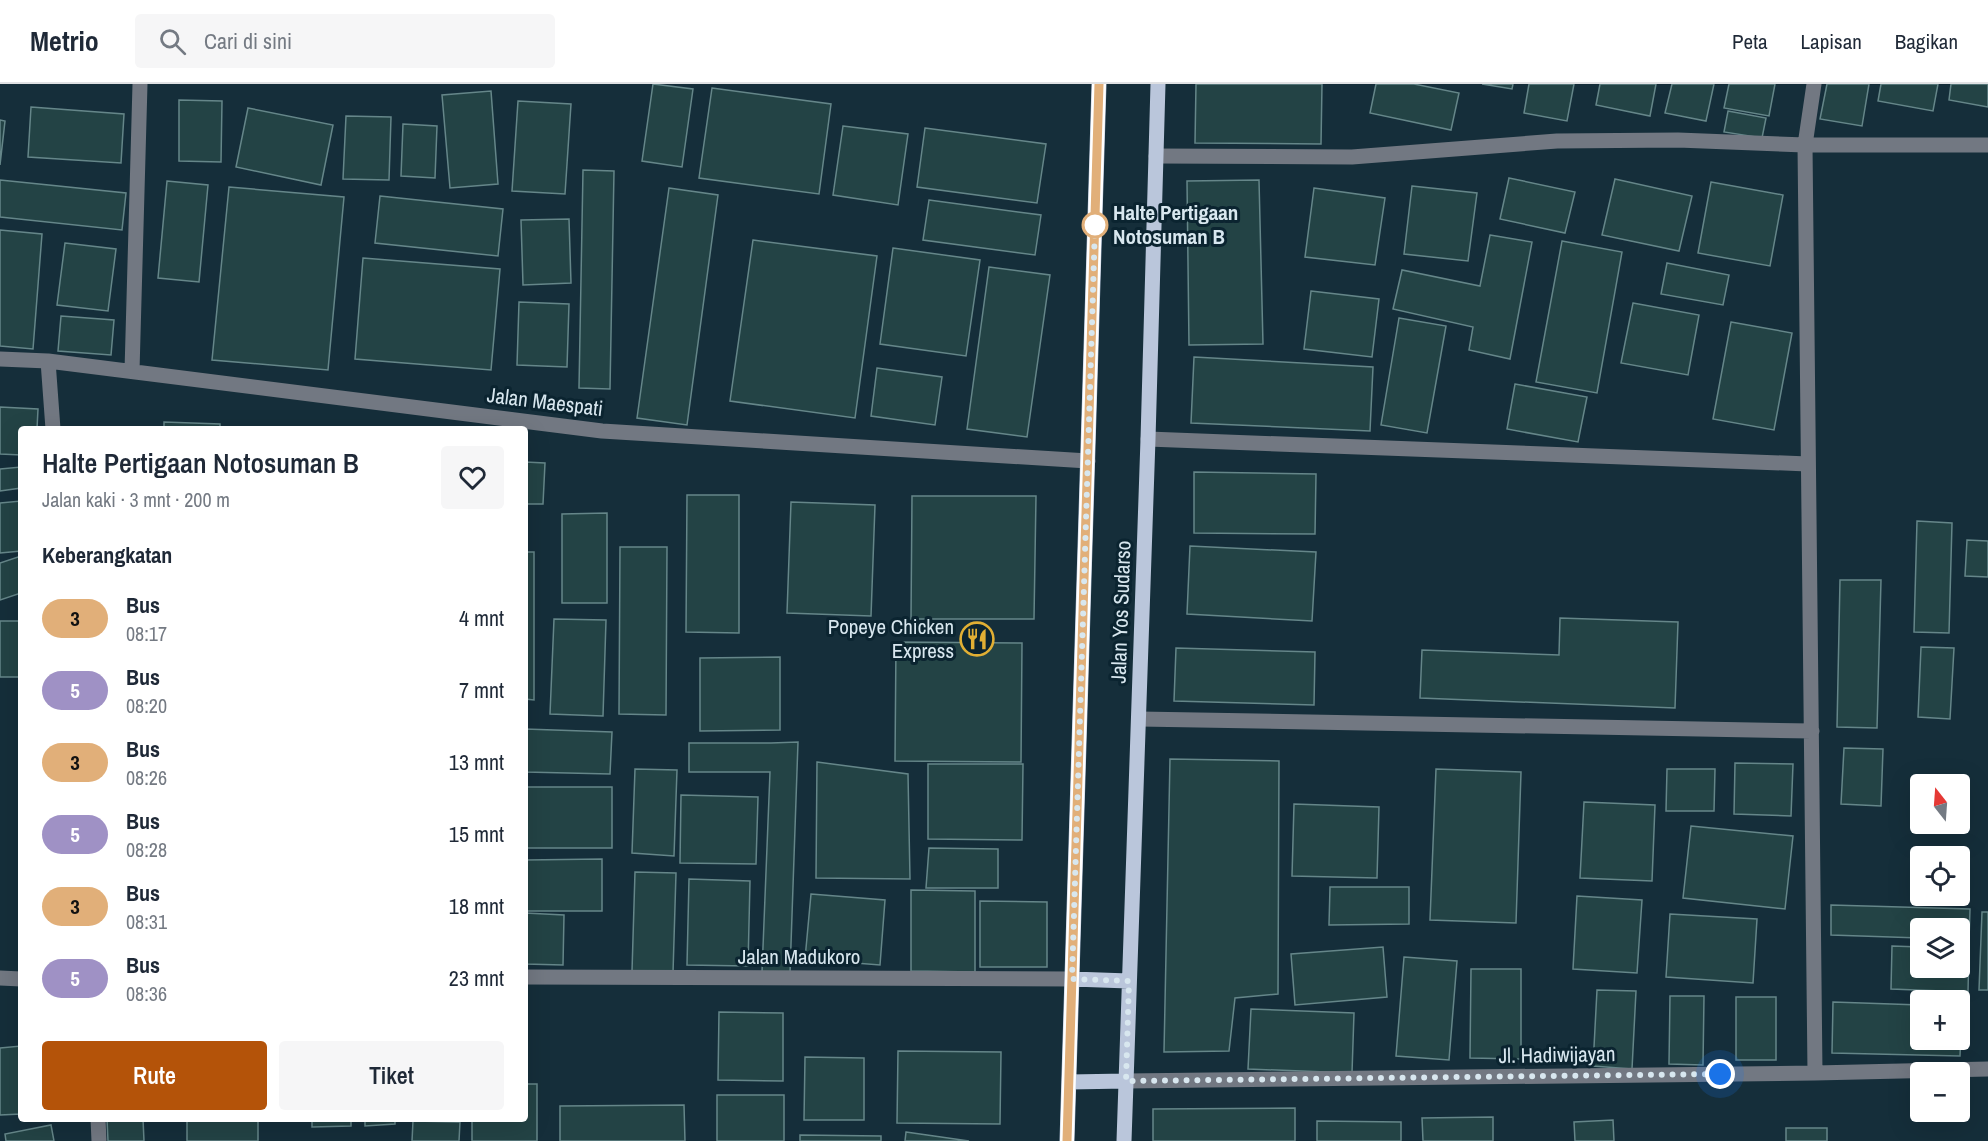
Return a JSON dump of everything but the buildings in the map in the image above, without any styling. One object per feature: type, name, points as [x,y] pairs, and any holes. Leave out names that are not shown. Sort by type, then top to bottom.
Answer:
[{"type":"main road","name":"Jalan Yos Sudarso","points":[[1067,1141],[1099,84]]},
{"type":"main road","name":"Jalan Yos Sudarso","points":[[1124,1141],[1158,84]]},
{"type":"main road","points":[[1072,979],[1129,981]]},
{"type":"main road","points":[[1069,1082],[1126,1081]]},
{"type":"street","points":[[132,372],[140,84]]},
{"type":"street","points":[[1815,84],[1805,145],[1815,1073]]},
{"type":"street","points":[[1156,156],[1352,156],[1557,141],[1678,140],[1805,145],[1988,146]]},
{"type":"street","name":"Jalan Maespati","points":[[0,359],[48,361],[602,431],[1088,461]]},
{"type":"street","points":[[48,361],[53,426]]},
{"type":"street","points":[[1148,439],[1808,464]]},
{"type":"street","points":[[1138,720],[1812,730]]},
{"type":"street","name":"Jalan Madukoro","points":[[528,977],[1072,979]]},
{"type":"street","points":[[0,978],[18,979]]},
{"type":"street","name":"Jl. Hadiwijayan","points":[[1126,1081],[1988,1069]]},
{"type":"street","points":[[98,1122],[99,1141]]},
{"type":"bus line","name":"3","points":[[1067,1141],[1099,84]]},
{"type":"place","name":"Halte Pertigaan Notosuman B","points":[[1095,225]]},
{"type":"place","name":"Popeye Chicken Express","points":[[977,639]]},
{"type":"route","points":[[1095,225],[1072,979],[1129,981],[1126,1081],[1720,1074]]}]
